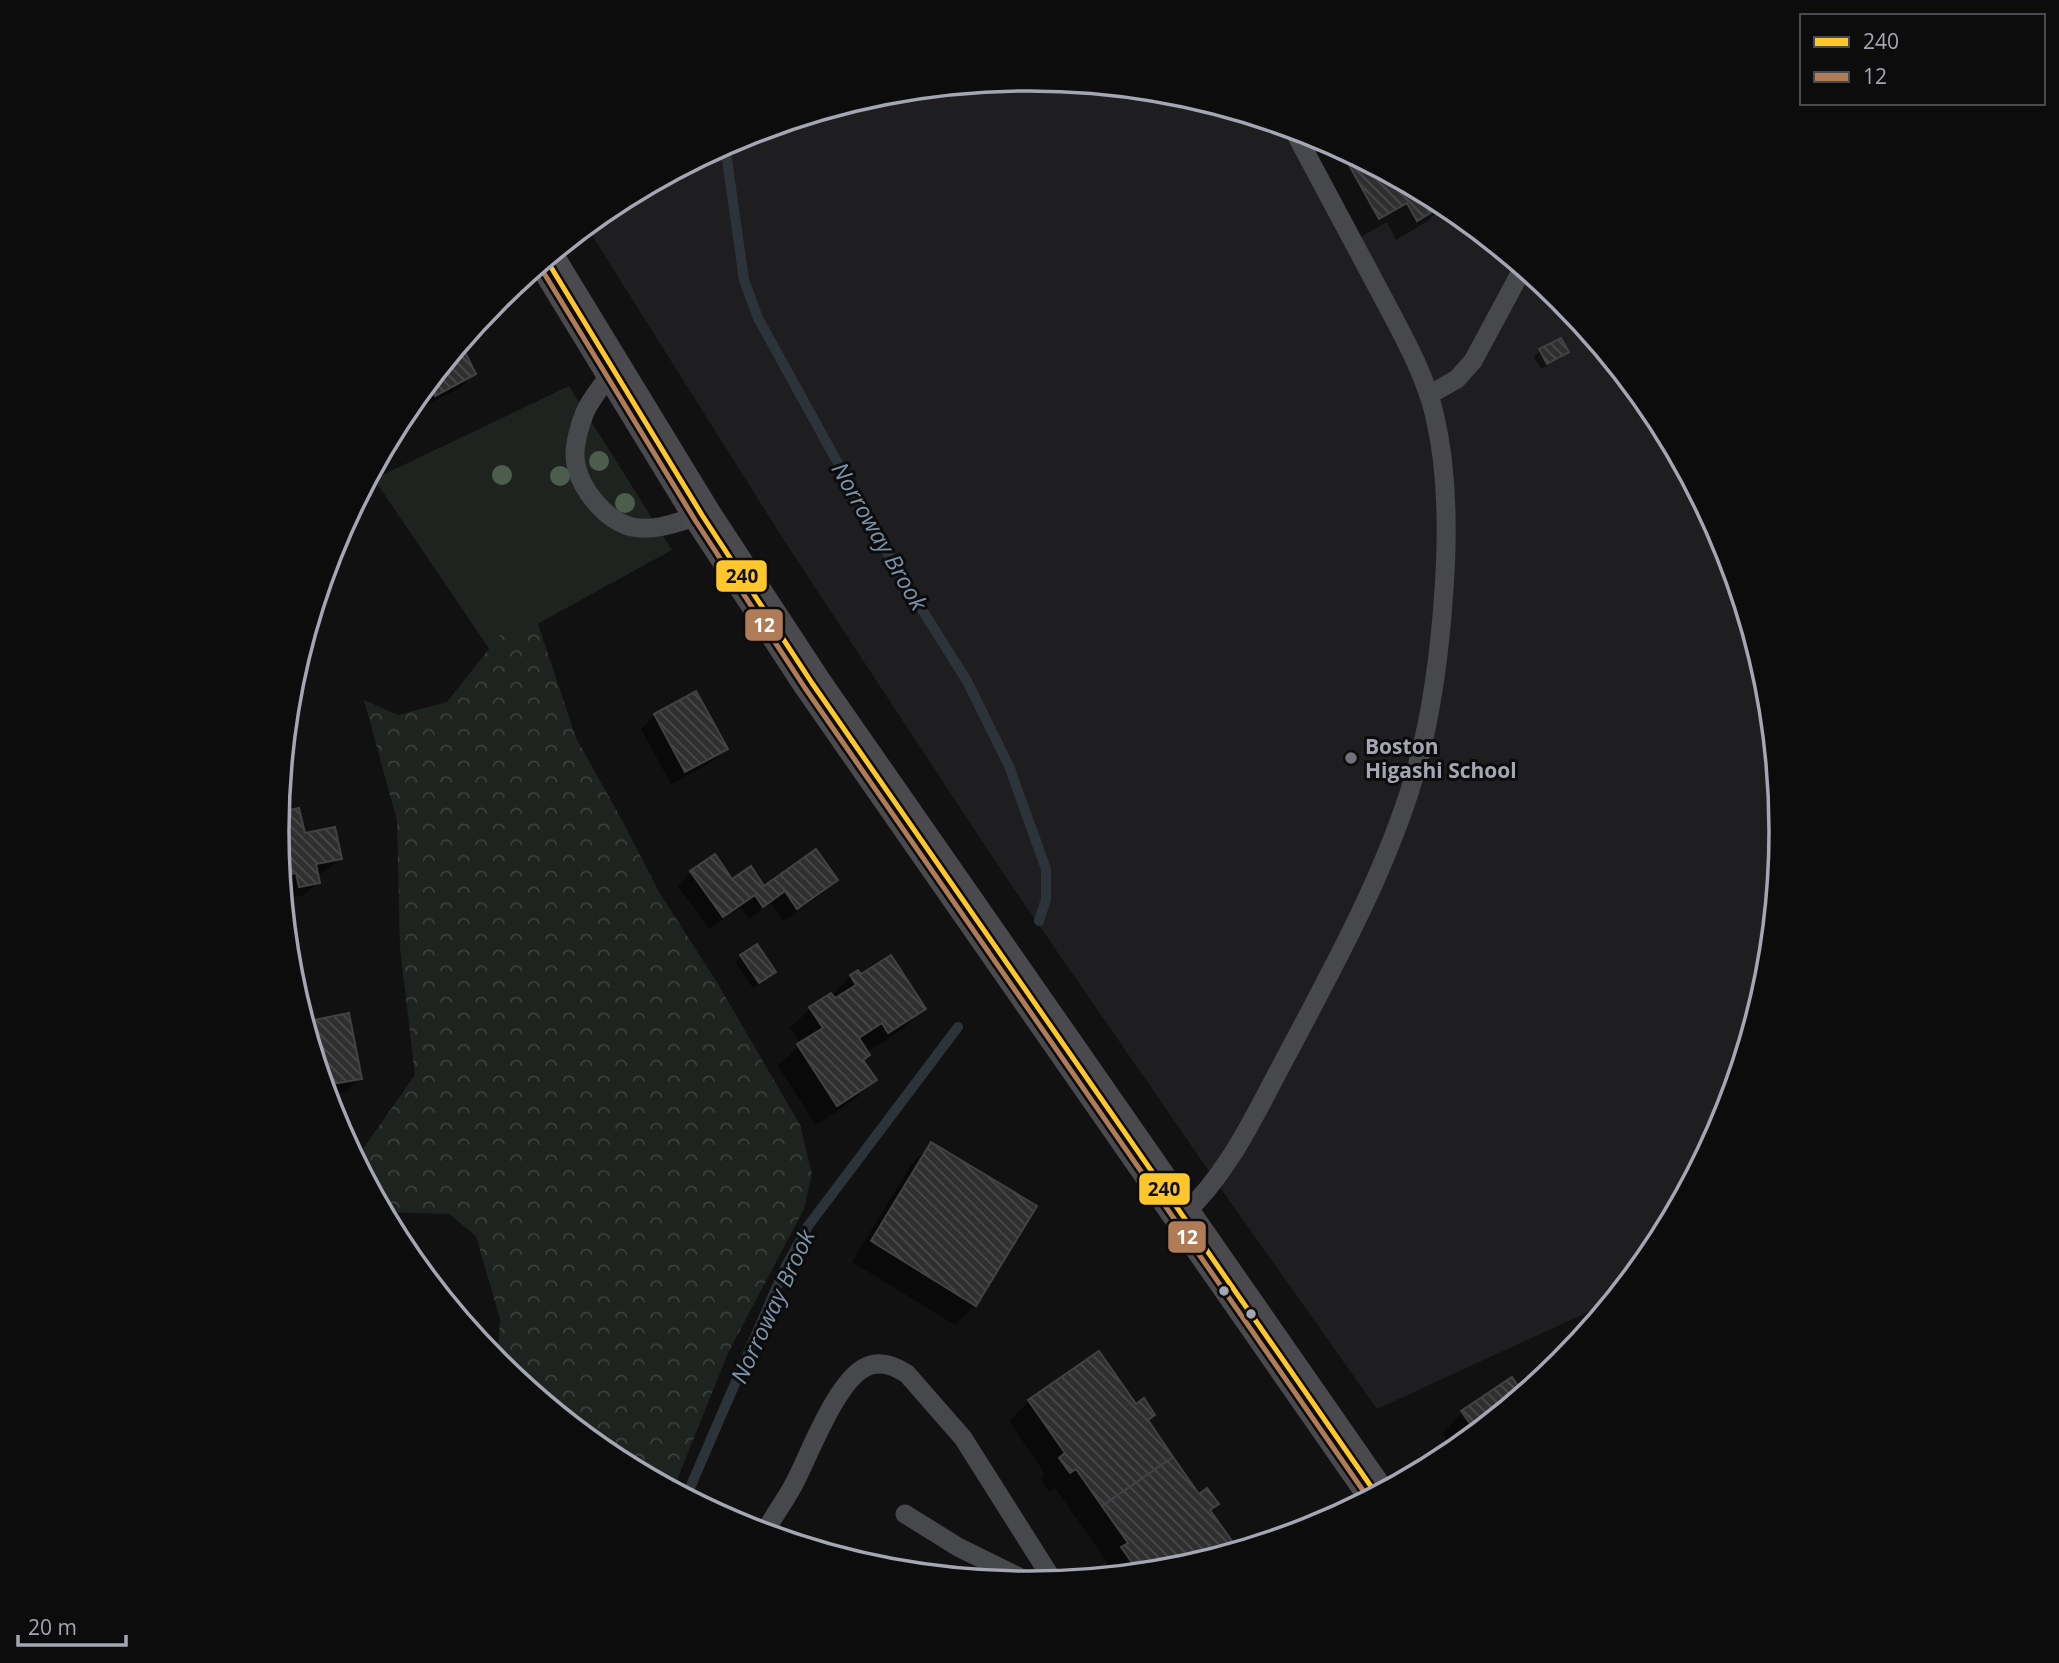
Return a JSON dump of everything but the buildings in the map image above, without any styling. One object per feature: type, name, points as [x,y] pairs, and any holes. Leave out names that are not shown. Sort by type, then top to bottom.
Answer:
[{"type":"main road","points":[[551,267],[702,515],[812,683],[1372,1488]]},
{"type":"lane","points":[[1181,1217],[1212,1184],[1233,1153],[1337,961],[1385,854],[1413,780],[1436,676],[1446,566],[1444,482],[1439,438],[1429,395],[1405,341],[1300,142]]},
{"type":"lane","points":[[1429,395],[1457,379],[1473,361],[1519,276]]},
{"type":"lane","points":[[612,371],[586,411],[576,444],[576,466],[591,496],[610,518],[632,527],[663,526],[702,515]]},
{"type":"lane","points":[[769,1525],[793,1485],[840,1392],[851,1378],[866,1367],[882,1364],[897,1367],[907,1374],[963,1438],[1047,1571]]},
{"type":"lane","points":[[905,1514],[958,1547],[1007,1571]]},
{"type":"shaded area","name":"Boston Higashi School","points":[[981,93],[1078,93],[1174,105],[1268,130],[1357,167],[1400,190],[1480,244],[1553,308],[1586,343],[1645,420],[1671,461],[1714,548],[1731,593],[1756,687],[1768,783],[1770,832],[1764,928],[1756,976],[1731,1070],[1694,1159],[1671,1202],[1645,1243],[1595,1309],[1377,1409],[1005,876],[787,545],[592,235],[659,190],[702,167],[791,130],[885,105]]},
{"type":"green space","points":[[569,386],[672,550],[490,650],[376,483],[380,476]]},
{"type":"green space","points":[[538,624],[576,738],[659,892],[718,984],[800,1125],[812,1174],[804,1209],[728,1353],[676,1482],[618,1447],[579,1419],[506,1355],[498,1347],[500,1319],[476,1236],[449,1214],[395,1212],[361,1151],[415,1075],[400,947],[397,821],[364,700],[398,715],[447,702],[507,626]]},
{"type":"waterway","name":"Norroway Brook","points":[[727,156],[744,280],[758,318],[894,565],[967,681],[1009,766],[1046,869],[1046,899],[1039,921]]},
{"type":"waterway","name":"Norroway Brook","points":[[689,1489],[784,1270],[808,1226],[958,1027]]},
{"type":"transit line","name":"240","points":[[551,267],[702,515],[812,683],[1372,1488]]},
{"type":"transit line","name":"12","points":[[544,273],[695,520],[805,688],[1364,1492]]},
{"type":"place","name":"Boston Higashi School","points":[[1351,758]]}]
